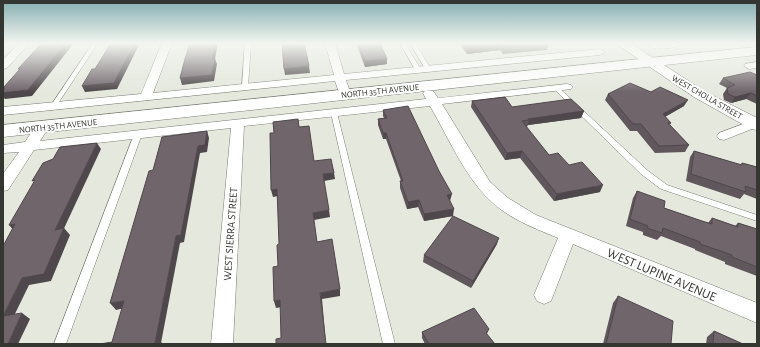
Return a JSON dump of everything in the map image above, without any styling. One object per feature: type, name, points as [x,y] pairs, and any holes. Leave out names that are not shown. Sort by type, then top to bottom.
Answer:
[{"type":"main road","name":"NORTH 35TH AVENUE","points":[[3,131],[345,95],[430,94],[677,59]]},
{"type":"street","points":[[145,98],[161,59]]},
{"type":"street","points":[[335,59],[345,95]]},
{"type":"street","name":"NORTH 35TH AVENUE","points":[[3,112],[525,59]]},
{"type":"street","name":"WEST CHOLLA STREET","points":[[645,59],[699,94],[756,124]]},
{"type":"street","name":"NORTH 35TH AVENUE","points":[[3,149],[334,113],[430,94],[561,87]]},
{"type":"street","name":"WEST LUPINE AVENUE","points":[[430,94],[479,179],[500,202],[515,212],[568,235],[757,313]]},
{"type":"street","name":"WEST SIERRA STREET","points":[[222,344],[238,123]]},
{"type":"street","name":"WEST CHOLLA STREET","points":[[724,136],[756,124]]},
{"type":"street","points":[[3,186],[42,127]]},
{"type":"street","points":[[544,295],[568,235]]},
{"type":"lane","points":[[53,107],[85,59]]},
{"type":"lane","points":[[245,87],[247,59]]},
{"type":"lane","points":[[415,59],[423,69]]},
{"type":"lane","points":[[419,59],[423,69]]},
{"type":"lane","points":[[561,87],[644,172],[656,182],[673,190],[757,218]]},
{"type":"lane","points":[[334,113],[389,344]]},
{"type":"lane","points":[[60,344],[138,134]]},
{"type":"building","points":[[27,59],[53,59],[28,90],[3,93],[5,88],[3,88],[20,69],[18,69]]},
{"type":"building","points":[[101,59],[126,59],[114,83],[82,86],[92,69],[95,69]]},
{"type":"building","points":[[185,59],[215,59],[212,75],[180,78]]},
{"type":"building","points":[[283,59],[308,59],[309,66],[284,69]]},
{"type":"building","points":[[364,59],[385,59],[365,61]]},
{"type":"building","points":[[750,72],[757,75],[757,96],[751,93],[735,97],[728,94],[727,88],[735,85],[723,78]]},
{"type":"building","points":[[630,83],[651,92],[660,87],[688,100],[663,114],[671,123],[668,123],[689,145],[659,146],[641,124],[633,124],[608,94]]},
{"type":"building","points":[[505,97],[512,107],[571,99],[584,111],[522,121],[549,155],[558,153],[569,165],[582,162],[603,185],[557,194],[522,151],[507,153],[472,101]]},
{"type":"building","points":[[408,106],[439,171],[452,194],[447,195],[454,209],[424,214],[419,200],[408,202],[400,181],[403,181],[386,133],[383,133],[378,119],[387,118],[383,110]]},
{"type":"building","points":[[298,119],[299,127],[309,126],[314,161],[331,159],[334,173],[323,174],[329,210],[313,213],[317,242],[332,239],[340,289],[320,293],[326,344],[276,344],[276,339],[281,338],[280,300],[274,301],[273,267],[278,266],[277,245],[279,244],[277,189],[271,190],[270,133],[274,133],[273,122]]},
{"type":"building","points":[[207,131],[205,145],[198,146],[181,235],[176,236],[155,343],[161,342],[161,344],[100,344],[112,342],[124,301],[110,303],[149,171],[153,170],[162,137]]},
{"type":"building","points":[[97,143],[55,230],[64,228],[44,274],[22,278],[3,316],[3,246],[15,224],[9,225],[35,180],[32,181],[43,163],[53,159],[60,147]]},
{"type":"building","points":[[694,151],[742,165],[742,163],[757,167],[757,190],[745,186],[746,192],[691,174]]},
{"type":"building","points":[[637,191],[665,201],[664,208],[702,221],[712,224],[712,218],[738,227],[738,223],[757,229],[757,267],[732,257],[732,255],[700,244],[700,242],[663,228],[662,233],[647,228],[648,226],[630,219]]},
{"type":"building","points":[[453,216],[499,238],[473,281],[424,255]]},
{"type":"building","points":[[618,296],[673,321],[671,344],[606,344]]},
{"type":"building","points":[[474,308],[489,329],[486,333],[495,344],[429,344],[422,332]]},
{"type":"building","points":[[22,313],[8,344],[3,344],[3,316]]},
{"type":"building","points":[[714,331],[743,344],[713,344]]}]
